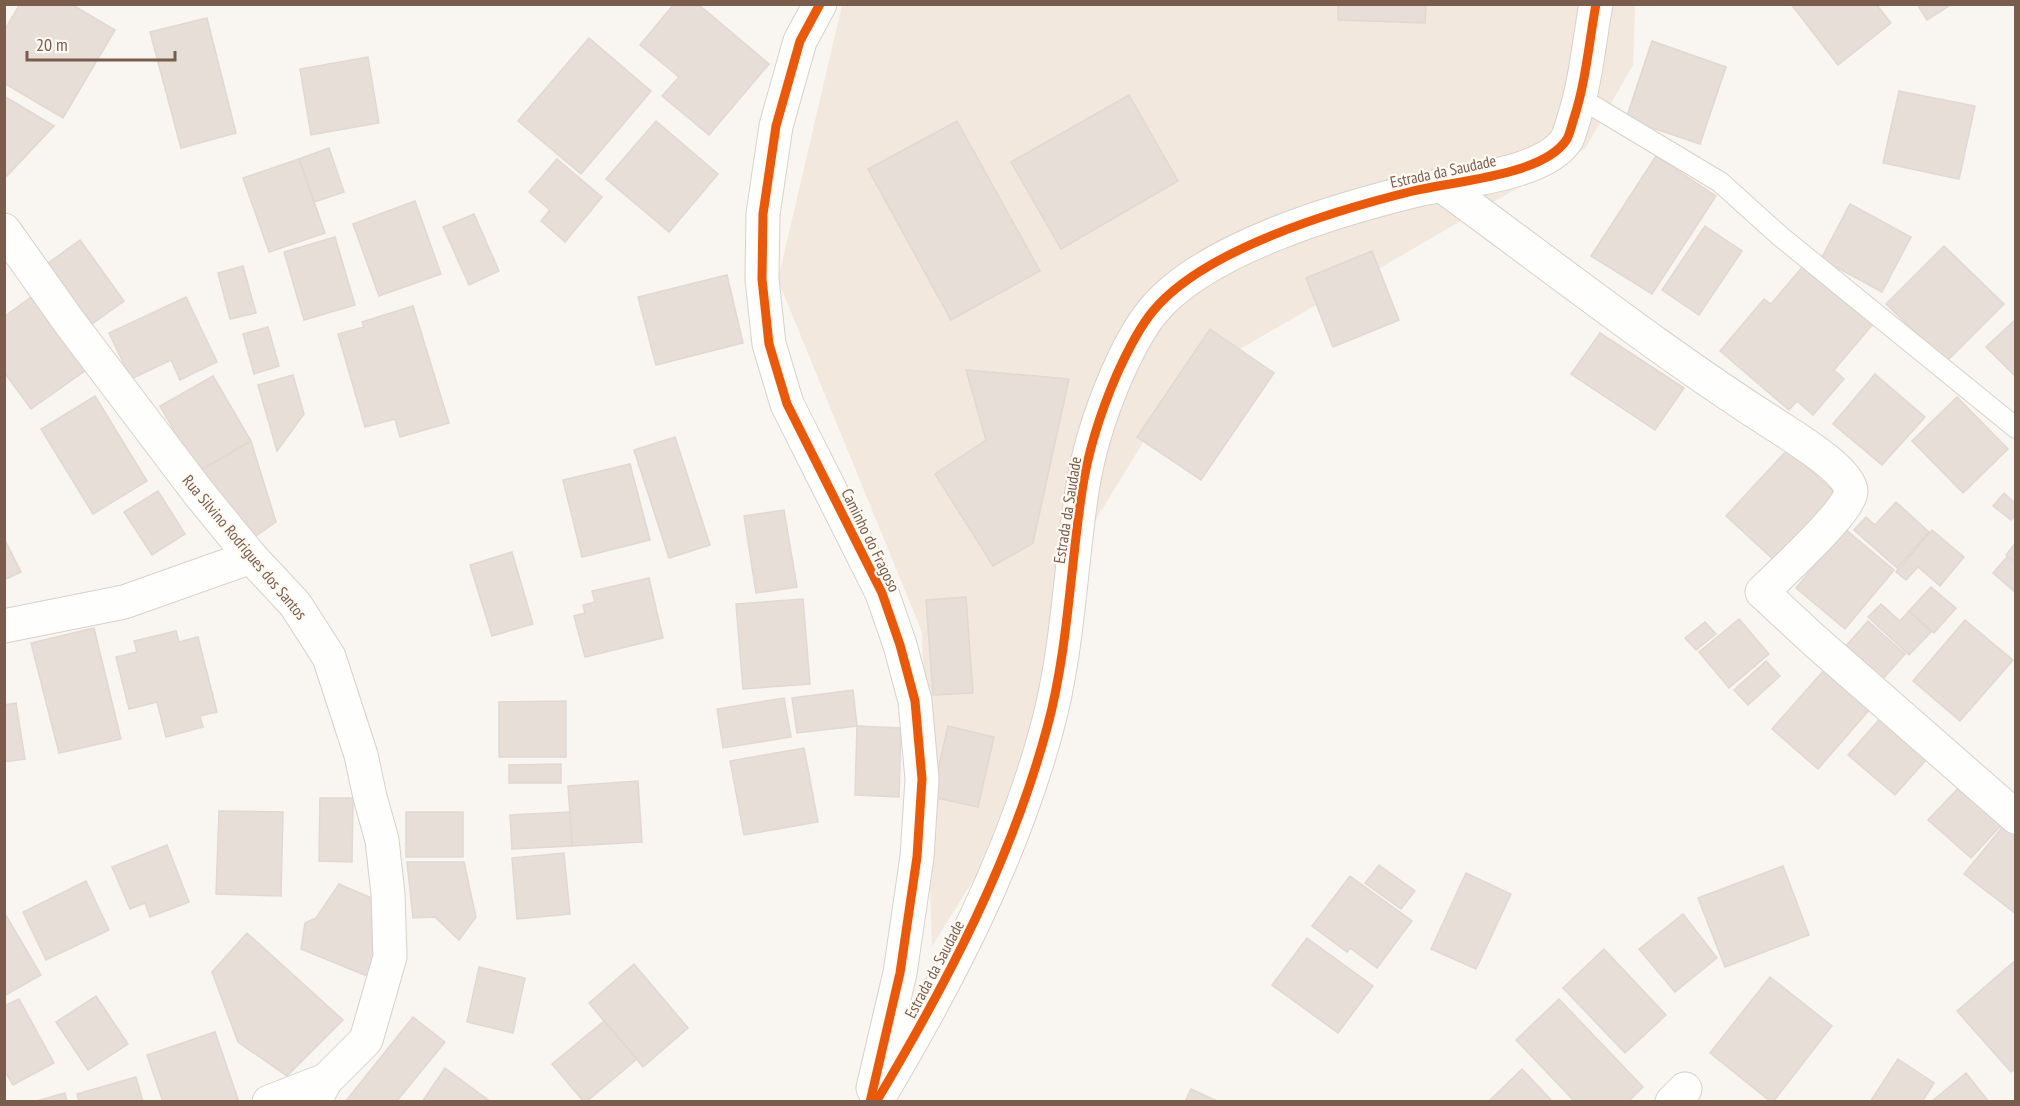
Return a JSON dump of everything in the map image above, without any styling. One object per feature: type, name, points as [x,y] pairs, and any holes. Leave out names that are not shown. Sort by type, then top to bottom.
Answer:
[{"type":"street","name":"Caminho do Fragoso","points":[[820,4],[800,41],[776,126],[763,214],[762,279],[769,344],[787,404],[882,593],[900,645],[915,701],[922,779],[917,858],[900,973],[870,1101]]},
{"type":"street","name":"Estrada da Saudade","points":[[876,1101],[915,1035],[976,921],[1019,819],[1048,725],[1062,657],[1082,488],[1103,407],[1135,338],[1153,310],[1198,273],[1228,255],[1276,234],[1333,214],[1411,192],[1521,169],[1550,156],[1567,138],[1580,98],[1595,8]]},
{"type":"street","points":[[1441,185],[1694,370],[1821,454],[1848,483],[1851,490],[1850,497],[1839,515],[1762,592],[2016,817]]},
{"type":"street","name":"Rua Silvino Rodrigues dos Santos","points":[[4,230],[76,332],[198,492],[251,557],[295,604],[329,657],[362,755],[370,797],[382,840],[388,894],[390,957],[366,1040],[320,1091]]},
{"type":"street","points":[[4,626],[124,602],[251,557]]},
{"type":"street","points":[[269,1101],[320,1091]]},
{"type":"lane","points":[[1580,98],[1719,182],[1780,236],[2016,428]]},
{"type":"shaded area","points":[[842,5],[1635,5],[1633,65],[1585,149],[1178,385],[1092,526],[991,852],[932,946],[922,632],[778,280]]},
{"type":"building","points":[[20,4],[71,4],[115,30],[63,118],[4,83],[4,31]]},
{"type":"building","points":[[674,4],[698,4],[769,64],[709,135],[662,96],[679,77],[640,45]]},
{"type":"building","points":[[1338,4],[1426,4],[1425,23],[1338,20]]},
{"type":"building","points":[[1791,4],[1876,4],[1891,23],[1838,65]]},
{"type":"building","points":[[1917,4],[1952,4],[1927,20]]},
{"type":"building","points":[[207,18],[236,133],[181,148],[150,32]]},
{"type":"building","points":[[589,38],[651,91],[581,174],[518,121]]},
{"type":"building","points":[[1652,41],[1726,67],[1700,144],[1626,119]]},
{"type":"building","points":[[368,57],[379,123],[311,135],[300,69]]},
{"type":"building","points":[[1899,91],[1975,106],[1959,179],[1883,163]]},
{"type":"building","points":[[1129,95],[1178,181],[1061,249],[1011,162]]},
{"type":"building","points":[[4,96],[54,126],[4,179]]},
{"type":"building","points":[[656,121],[718,174],[669,232],[606,179]]},
{"type":"building","points":[[957,121],[1040,271],[951,320],[868,169]]},
{"type":"building","points":[[329,148],[344,192],[314,202],[299,159]]},
{"type":"building","points":[[1656,156],[1716,196],[1652,294],[1591,256]]},
{"type":"building","points":[[299,159],[325,233],[269,252],[243,178]]},
{"type":"building","points":[[557,159],[602,197],[565,242],[541,221],[550,210],[529,192]]},
{"type":"building","points":[[415,201],[441,274],[379,296],[353,224]]},
{"type":"building","points":[[1850,204],[1911,237],[1882,292],[1821,259]]},
{"type":"building","points":[[474,214],[499,271],[469,285],[443,227]]},
{"type":"building","points":[[1705,226],[1742,251],[1699,315],[1662,290]]},
{"type":"building","points":[[335,237],[355,305],[304,320],[284,252]]},
{"type":"building","points":[[80,240],[124,301],[92,324],[47,264]]},
{"type":"building","points":[[1944,246],[2004,304],[1946,362],[1886,304]]},
{"type":"building","points":[[1372,251],[1399,320],[1333,347],[1306,278]]},
{"type":"building","points":[[1804,265],[1873,324],[1834,370],[1844,379],[1813,415],[1797,401],[1789,410],[1720,351],[1764,299],[1771,304]]},
{"type":"building","points":[[243,266],[256,313],[230,319],[218,273]]},
{"type":"building","points":[[727,275],[743,343],[656,365],[638,297]]},
{"type":"building","points":[[31,297],[86,370],[31,409],[4,372],[4,317]]},
{"type":"building","points":[[186,297],[217,362],[180,380],[171,360],[131,379],[109,333]]},
{"type":"building","points":[[413,306],[449,423],[400,437],[395,419],[365,427],[338,334],[364,327],[362,322]]},
{"type":"building","points":[[2016,319],[2016,377],[1986,347]]},
{"type":"building","points":[[268,327],[279,366],[254,374],[243,334]]},
{"type":"building","points":[[1210,329],[1274,373],[1201,480],[1137,437]]},
{"type":"building","points":[[1600,333],[1684,388],[1655,430],[1571,374]]},
{"type":"building","points":[[966,370],[1069,379],[1033,543],[993,566],[935,474],[986,440]]},
{"type":"building","points":[[1875,374],[1925,417],[1882,465],[1833,424]]},
{"type":"building","points":[[293,375],[304,414],[277,451],[258,385]]},
{"type":"building","points":[[213,376],[251,441],[198,472],[160,406]]},
{"type":"building","points":[[95,396],[147,481],[93,514],[41,429]]},
{"type":"building","points":[[1957,397],[2008,449],[1963,493],[1912,441]]},
{"type":"building","points":[[675,437],[710,545],[669,558],[634,450]]},
{"type":"building","points":[[251,441],[276,522],[246,543],[198,472]]},
{"type":"building","points":[[1788,449],[1838,496],[1776,562],[1726,516]]},
{"type":"building","points":[[630,464],[650,540],[582,557],[563,480]]},
{"type":"building","points":[[158,491],[185,534],[152,555],[124,512]]},
{"type":"building","points":[[2004,493],[2016,504],[2016,514],[2011,520],[1993,506]]},
{"type":"building","points":[[1896,502],[1929,532],[1897,568],[1854,530],[1866,517],[1875,525]]},
{"type":"building","points":[[784,510],[797,587],[756,593],[744,516]]},
{"type":"building","points":[[1845,529],[1894,570],[1845,629],[1796,588]]},
{"type":"building","points":[[1932,530],[1964,557],[1940,586],[1918,567],[1906,580],[1896,572]]},
{"type":"building","points":[[4,538],[21,572],[4,580]]},
{"type":"building","points":[[2016,542],[2016,562],[2006,555]]},
{"type":"building","points":[[512,552],[533,624],[492,636],[470,565]]},
{"type":"building","points":[[2007,557],[2016,565],[2016,593],[1993,573]]},
{"type":"building","points":[[649,578],[663,638],[585,657],[574,616],[585,613],[583,605],[595,602],[592,591]]},
{"type":"building","points":[[1931,587],[1956,608],[1934,633],[1909,611]]},
{"type":"building","points":[[966,597],[973,693],[933,695],[926,600]]},
{"type":"building","points":[[803,599],[810,684],[743,689],[736,604]]},
{"type":"building","points":[[1881,604],[1900,621],[1909,611],[1931,632],[1909,655],[1868,617]]},
{"type":"building","points":[[1739,619],[1769,654],[1729,688],[1699,652]]},
{"type":"building","points":[[1965,620],[2013,660],[1960,721],[1913,681]]},
{"type":"building","points":[[1868,621],[1905,654],[1882,680],[1845,647]]},
{"type":"building","points":[[1705,622],[1716,634],[1696,650],[1685,638]]},
{"type":"building","points":[[94,628],[121,739],[59,753],[31,643]]},
{"type":"building","points":[[176,631],[179,642],[198,637],[217,712],[200,716],[203,727],[166,737],[157,702],[129,709],[116,657],[137,652],[134,641]]},
{"type":"building","points":[[1766,661],[1780,676],[1748,705],[1734,690]]},
{"type":"building","points":[[1825,669],[1871,708],[1818,769],[1772,729]]},
{"type":"building","points":[[853,690],[857,726],[797,733],[792,698]]},
{"type":"building","points":[[784,698],[791,737],[723,748],[717,709]]},
{"type":"building","points":[[566,701],[566,757],[499,757],[499,702]]},
{"type":"building","points":[[16,703],[25,759],[4,762],[4,705]]},
{"type":"building","points":[[1886,712],[1933,752],[1895,795],[1848,755]]},
{"type":"building","points":[[857,726],[901,728],[899,797],[855,795]]},
{"type":"building","points":[[948,726],[994,737],[978,807],[932,797]]},
{"type":"building","points":[[804,748],[818,822],[744,835],[730,761]]},
{"type":"building","points":[[561,764],[561,783],[509,783],[509,765]]},
{"type":"building","points":[[638,781],[642,842],[572,846],[568,786]]},
{"type":"building","points":[[1963,783],[2005,821],[1971,858],[1928,820]]},
{"type":"building","points":[[320,798],[353,798],[352,862],[319,861]]},
{"type":"building","points":[[219,811],[283,812],[281,896],[216,894]]},
{"type":"building","points":[[406,812],[463,812],[463,857],[406,857]]},
{"type":"building","points":[[570,812],[572,846],[512,849],[510,815]]},
{"type":"building","points":[[2005,824],[2016,833],[2016,914],[1964,874]]},
{"type":"building","points":[[167,845],[189,902],[150,917],[145,903],[130,909],[112,867]]},
{"type":"building","points":[[564,853],[570,914],[517,919],[512,858]]},
{"type":"building","points":[[407,862],[464,862],[476,917],[459,940],[435,917],[413,918]]},
{"type":"building","points":[[1379,865],[1415,891],[1401,909],[1365,883]]},
{"type":"building","points":[[1783,866],[1809,935],[1725,967],[1698,898]]},
{"type":"building","points":[[1466,873],[1511,894],[1476,969],[1431,949]]},
{"type":"building","points":[[1350,876],[1412,921],[1377,968],[1350,948],[1347,952],[1312,926]]},
{"type":"building","points":[[86,881],[109,930],[46,960],[23,912]]},
{"type":"building","points":[[339,884],[383,903],[377,952],[367,976],[301,949],[305,923],[316,918]]},
{"type":"building","points":[[4,912],[41,975],[4,996]]},
{"type":"building","points":[[1683,914],[1717,958],[1675,992],[1639,949]]},
{"type":"building","points":[[247,933],[343,1020],[287,1076],[238,1042],[212,972]]},
{"type":"building","points":[[1307,938],[1373,986],[1338,1033],[1272,985]]},
{"type":"building","points":[[1604,949],[1666,1015],[1625,1053],[1563,988]]},
{"type":"building","points":[[2016,960],[2016,1067],[2011,1072],[1957,1011]]},
{"type":"building","points":[[634,964],[688,1028],[643,1067],[589,1003]]},
{"type":"building","points":[[479,967],[525,978],[513,1033],[467,1022]]},
{"type":"building","points":[[1770,977],[1832,1026],[1773,1102],[1710,1053]]},
{"type":"building","points":[[96,996],[128,1044],[88,1070],[56,1022]]},
{"type":"building","points":[[19,999],[54,1063],[13,1085],[4,1070],[4,1006]]},
{"type":"building","points":[[1559,999],[1643,1087],[1628,1102],[1575,1102],[1516,1040]]},
{"type":"building","points":[[413,1017],[445,1042],[396,1102],[345,1102]]},
{"type":"building","points":[[604,1021],[637,1059],[584,1102],[552,1064]]},
{"type":"building","points":[[215,1032],[238,1099],[232,1102],[163,1102],[147,1055]]},
{"type":"building","points":[[1898,1059],[1934,1083],[1922,1102],[1870,1102]]},
{"type":"building","points":[[445,1068],[491,1102],[422,1102]]},
{"type":"building","points":[[1522,1069],[1553,1102],[1488,1102]]},
{"type":"building","points":[[1966,1073],[1989,1102],[1931,1102]]},
{"type":"building","points":[[136,1077],[143,1102],[79,1102],[77,1094]]},
{"type":"building","points":[[1191,1089],[1219,1102],[1185,1102]]},
{"type":"building","points":[[65,1093],[67,1102],[33,1102]]},
{"type":"cycle path","points":[[820,4],[800,41],[776,126],[763,214],[762,279],[769,344],[787,404],[882,593],[900,645],[915,701],[922,779],[917,857],[900,973],[870,1102]]},
{"type":"cycle path","points":[[876,1102],[928,1012],[975,920],[1015,826],[1032,777],[1047,728],[1060,670],[1082,491],[1088,461],[1111,388],[1142,325],[1176,289],[1204,269],[1273,235],[1382,199],[1519,169],[1555,151],[1567,139],[1578,104],[1596,4]]}]
